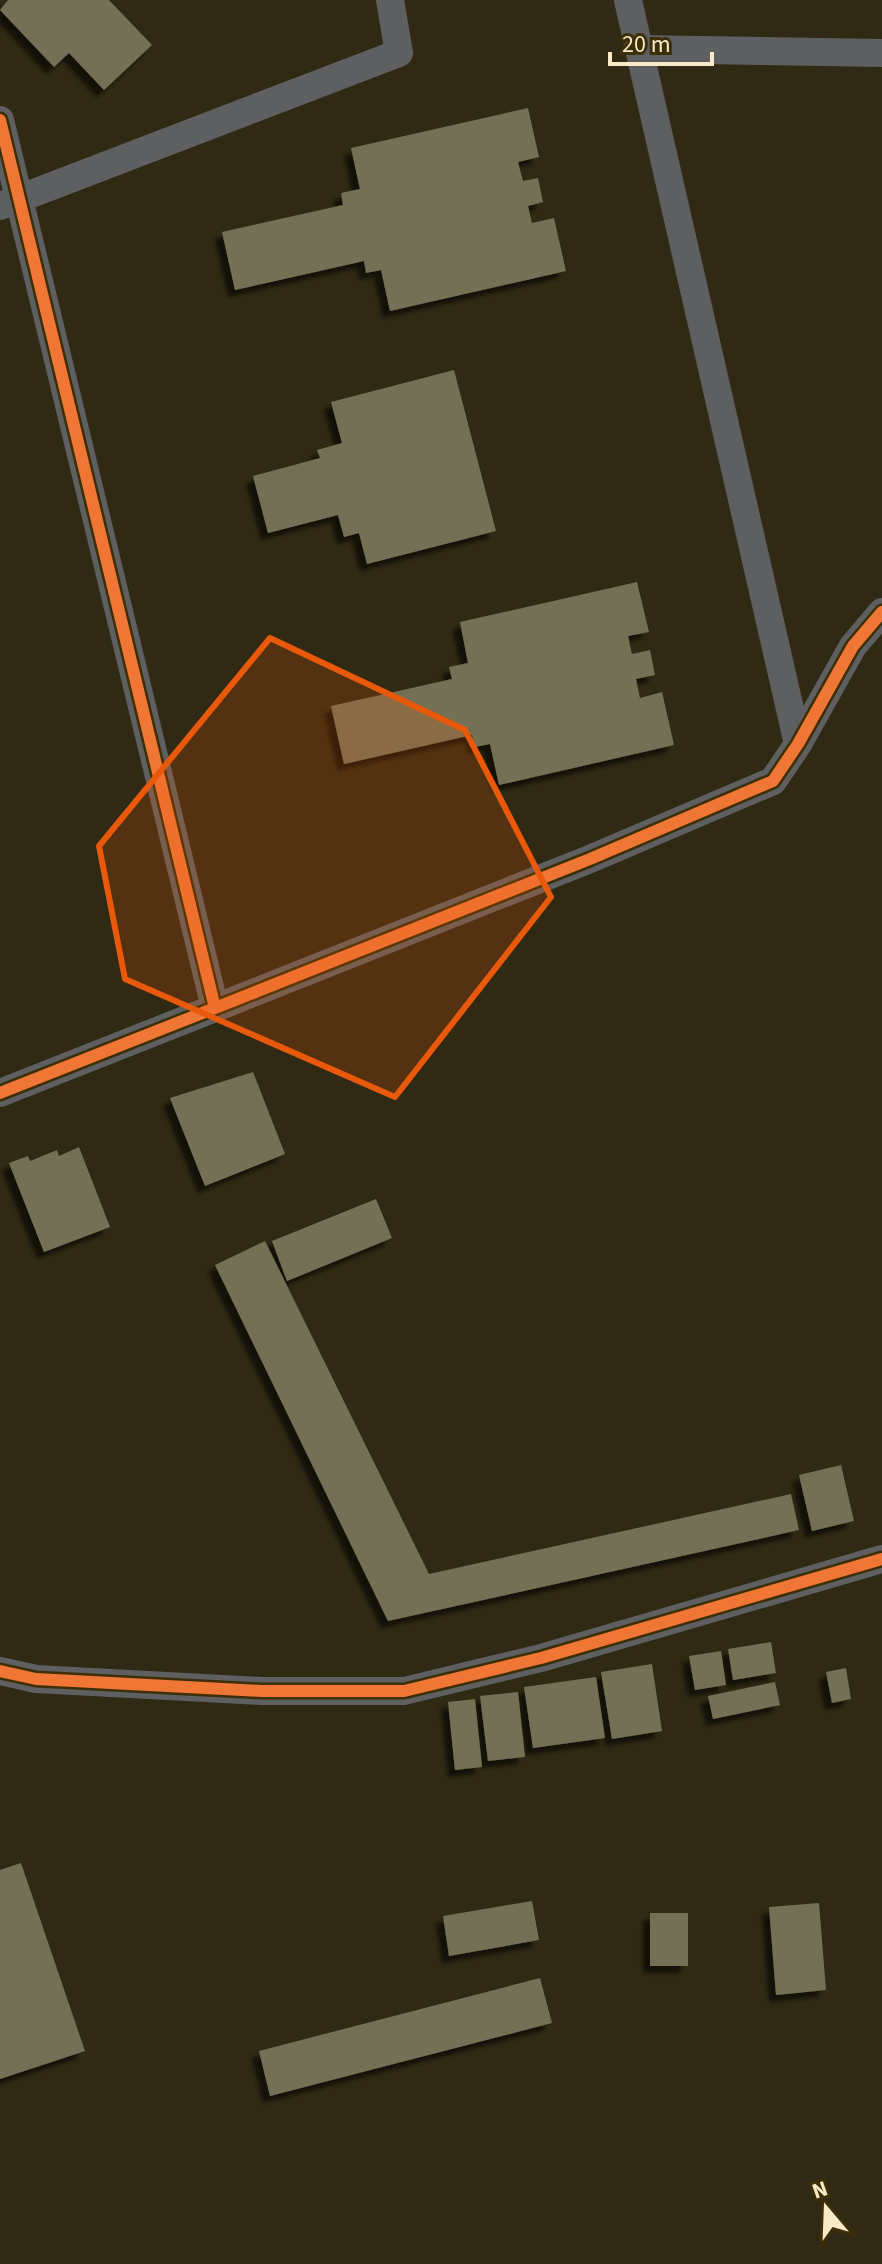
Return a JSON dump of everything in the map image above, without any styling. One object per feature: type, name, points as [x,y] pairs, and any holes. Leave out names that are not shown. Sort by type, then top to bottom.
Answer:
[{"type":"street","points":[[10,202],[399,53],[390,0]]},
{"type":"street","points":[[628,0],[798,744]]},
{"type":"street","points":[[639,49],[882,53]]},
{"type":"street","points":[[0,120],[10,202],[215,1008]]},
{"type":"street","points":[[0,1093],[590,859],[773,781],[798,744],[853,646],[882,612]]},
{"type":"street","points":[[0,1671],[36,1679],[262,1691],[404,1691],[541,1658],[882,1559]]},
{"type":"highlighted area","points":[[270,638],[465,730],[551,897],[395,1097],[125,979],[99,846]]},
{"type":"building","points":[[8,0],[109,0],[152,45],[104,90],[69,53],[54,67],[0,10]]},
{"type":"building","points":[[528,108],[539,157],[518,162],[523,181],[538,178],[543,202],[528,206],[532,223],[554,218],[566,271],[390,311],[381,270],[366,273],[364,261],[235,290],[222,232],[343,205],[341,193],[360,189],[351,148]]},
{"type":"building","points":[[454,370],[496,531],[367,564],[359,533],[344,537],[338,515],[268,533],[253,476],[320,458],[317,450],[342,443],[331,402]]},
{"type":"building","points":[[637,582],[649,632],[628,636],[632,654],[650,650],[655,675],[636,679],[640,698],[662,692],[674,745],[499,785],[490,744],[475,747],[472,735],[344,764],[331,706],[452,679],[449,667],[468,663],[460,622]]},
{"type":"building","points":[[253,1072],[285,1154],[205,1186],[170,1098]]},
{"type":"building","points":[[79,1147],[110,1227],[44,1252],[9,1163],[28,1156],[30,1161],[57,1150],[59,1156]]},
{"type":"building","points":[[376,1199],[392,1238],[287,1281],[272,1241]]},
{"type":"building","points":[[265,1241],[429,1574],[791,1494],[799,1530],[388,1621],[215,1265]]},
{"type":"building","points":[[841,1465],[854,1521],[812,1531],[799,1475]]},
{"type":"building","points":[[771,1642],[776,1673],[733,1680],[728,1649]]},
{"type":"building","points":[[721,1651],[726,1685],[695,1690],[689,1656]]},
{"type":"building","points":[[652,1664],[662,1731],[612,1739],[601,1672]]},
{"type":"building","points":[[846,1668],[851,1699],[832,1703],[826,1672]]},
{"type":"building","points":[[596,1677],[605,1738],[533,1748],[524,1687]]},
{"type":"building","points":[[775,1682],[780,1705],[713,1719],[708,1696]]},
{"type":"building","points":[[518,1692],[525,1757],[488,1761],[480,1696]]},
{"type":"building","points":[[475,1699],[482,1767],[455,1770],[448,1702]]},
{"type":"building","points":[[21,1863],[85,2051],[0,2079],[0,1870]]},
{"type":"building","points":[[532,1901],[539,1940],[449,1956],[443,1916]]},
{"type":"building","points":[[819,1903],[826,1990],[776,1995],[769,1907]]},
{"type":"building","points":[[650,1913],[688,1913],[688,1966],[650,1966]]},
{"type":"building","points":[[540,1978],[552,2023],[270,2096],[259,2051]]},
{"type":"cycle path","points":[[0,120],[215,1008],[0,1093]]},
{"type":"cycle path","points":[[215,1008],[590,859],[773,781],[798,744],[853,646],[882,612]]},
{"type":"cycle path","points":[[0,1671],[36,1679],[262,1691],[404,1691],[541,1658],[882,1559]]}]
